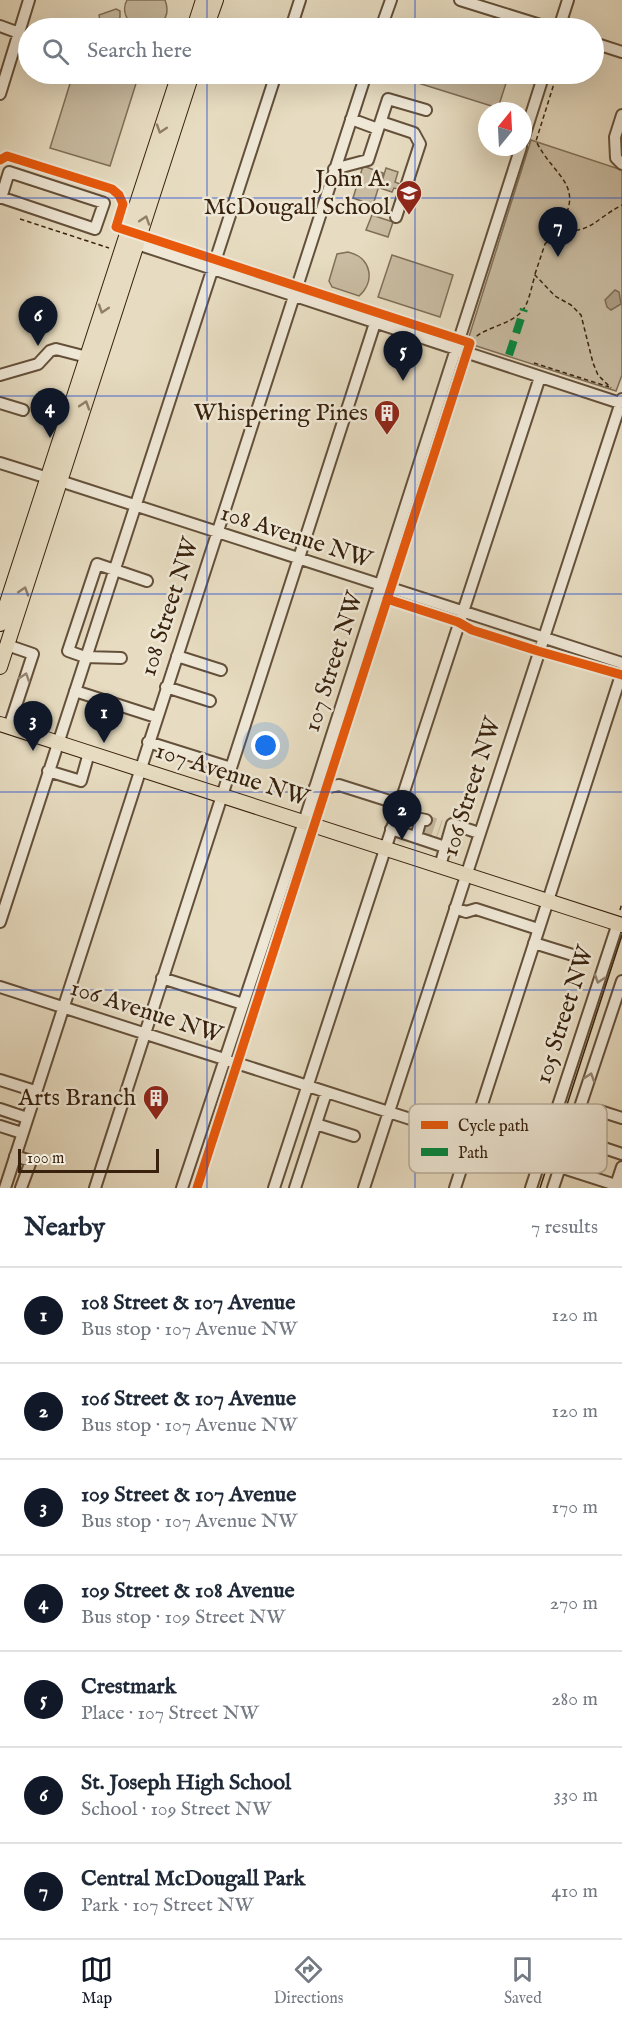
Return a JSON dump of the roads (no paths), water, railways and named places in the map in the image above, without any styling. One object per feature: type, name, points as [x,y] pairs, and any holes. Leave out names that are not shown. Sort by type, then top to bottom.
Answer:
[{"type":"main road","points":[[197,18],[203,0]]},
{"type":"main road","points":[[210,18],[216,0]]},
{"type":"main road","points":[[0,624],[54,480],[131,242],[176,84]]},
{"type":"main road","points":[[0,667],[87,357],[188,84]]},
{"type":"main road","name":"107 Avenue NW","points":[[4,725],[547,901],[620,919]]},
{"type":"street","points":[[24,18],[29,0]]},
{"type":"street","points":[[294,18],[300,0]]},
{"type":"street","points":[[385,18],[391,0]]},
{"type":"street","points":[[460,0],[479,3],[522,18]]},
{"type":"street","points":[[562,18],[568,0]]},
{"type":"street","points":[[0,26],[18,32]]},
{"type":"street","points":[[0,94],[5,62],[18,37]]},
{"type":"street","points":[[604,46],[622,52]]},
{"type":"street","points":[[0,922],[273,84]]},
{"type":"street","name":"108 Street NW","points":[[5,1188],[292,296],[363,84]]},
{"type":"street","points":[[532,112],[541,84]]},
{"type":"street","points":[[334,169],[368,160],[388,99],[426,110]]},
{"type":"street","points":[[622,115],[615,137],[614,150],[616,158],[622,164]]},
{"type":"street","points":[[351,120],[414,133],[420,144],[396,217]]},
{"type":"street","name":"107 Street NW","points":[[183,1188],[380,586],[466,347],[519,156]]},
{"type":"street","points":[[9,172],[104,203],[95,229],[1,197],[9,172]]},
{"type":"street","points":[[131,242],[375,323],[466,347],[540,377],[621,401]]},
{"type":"street","points":[[95,1188],[375,323]]},
{"type":"street","points":[[0,375],[38,364],[50,351],[56,349],[87,357]]},
{"type":"street","points":[[274,1188],[461,612],[540,377]]},
{"type":"street","name":"106 Street NW","points":[[364,1188],[621,401]]},
{"type":"street","points":[[0,403],[23,410]]},
{"type":"street","name":"108 Avenue NW","points":[[0,463],[622,663]]},
{"type":"street","points":[[121,658],[85,657],[68,651],[97,564],[147,581]]},
{"type":"street","points":[[4,725],[33,654],[7,645]]},
{"type":"street","points":[[177,656],[221,670]]},
{"type":"street","points":[[482,1104],[622,672]]},
{"type":"street","points":[[166,687],[210,701]]},
{"type":"street","points":[[75,691],[156,717]]},
{"type":"street","points":[[148,742],[231,768]]},
{"type":"street","points":[[48,771],[81,781],[89,753]]},
{"type":"street","points":[[315,787],[325,788],[339,785],[399,804]]},
{"type":"street","points":[[440,866],[445,834],[452,824],[479,833]]},
{"type":"street","points":[[391,829],[421,829],[445,834]]},
{"type":"street","points":[[455,908],[466,912],[476,909],[538,929]]},
{"type":"street","name":"105 Street NW","points":[[559,1104],[620,919]]},
{"type":"street","points":[[534,943],[576,956]]},
{"type":"street","points":[[162,978],[243,1004]]},
{"type":"street","name":"105 Street NW","points":[[582,1104],[622,981]]},
{"type":"street","name":"106 Avenue NW","points":[[0,987],[409,1119]]},
{"type":"street","points":[[0,1080],[35,1091]]},
{"type":"street","points":[[295,1188],[326,1092]]},
{"type":"street","points":[[0,1109],[27,1118]]},
{"type":"street","points":[[607,1113],[622,1118]]},
{"type":"street","points":[[316,1124],[354,1136]]},
{"type":"street","points":[[0,1126],[22,1133]]},
{"type":"street","points":[[607,1149],[622,1154]]},
{"type":"street","points":[[15,1156],[31,1161],[21,1188]]},
{"type":"street","points":[[619,1186],[622,1167]]},
{"type":"street","points":[[455,1188],[460,1173]]},
{"type":"street","name":"105 Street NW","points":[[531,1188],[536,1173]]},
{"type":"street","name":"105 Street NW","points":[[554,1188],[558,1173]]},
{"type":"street","name":"106 Avenue NW","points":[[579,1173],[619,1186]]},
{"type":"tunnel","points":[[426,820],[441,825]]},
{"type":"tunnel","points":[[423,829],[438,834]]},
{"type":"tram line","points":[[567,1104],[622,935]]},
{"type":"tram line","points":[[540,1188],[545,1173]]},
{"type":"place","name":"John A. McDougall School","points":[[409,216]]},
{"type":"place","name":"Central McDougall Park","points":[[558,257]]},
{"type":"place","name":"St. Joseph High School","points":[[38,346]]},
{"type":"place","name":"Crestmark","points":[[403,381]]},
{"type":"place","name":"Whispering Pines","points":[[387,436]]},
{"type":"place","name":"109 Street & 108 Avenue","points":[[50,438]]},
{"type":"place","name":"108 Street & 107 Avenue","points":[[104,743]]},
{"type":"place","name":"109 Street & 107 Avenue","points":[[33,751]]},
{"type":"place","name":"106 Street & 107 Avenue","points":[[402,840]]},
{"type":"place","name":"Arts Branch","points":[[156,1121]]}]
